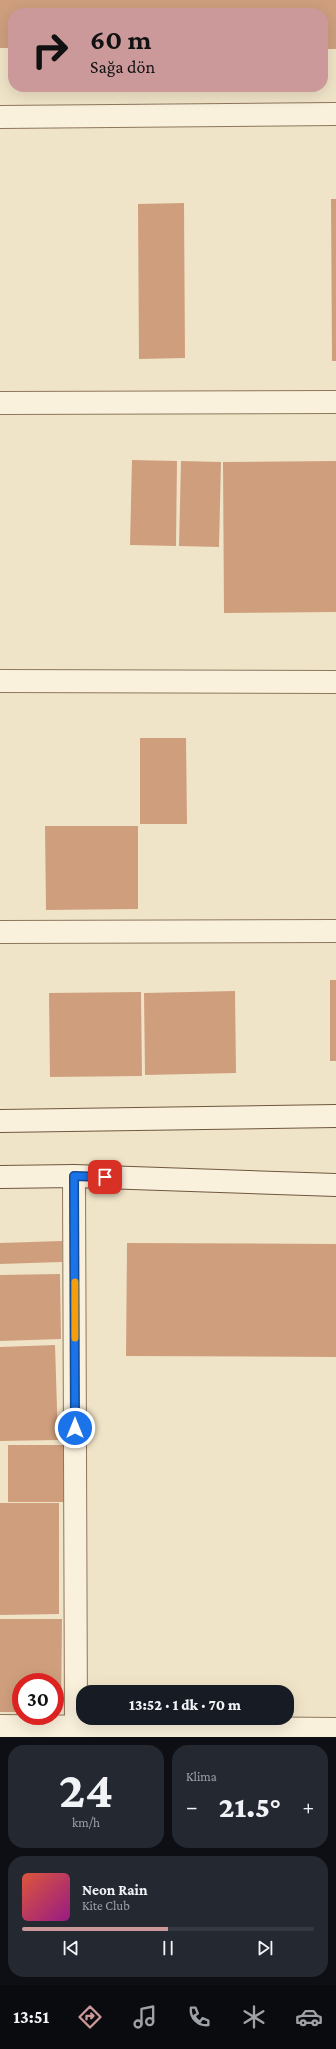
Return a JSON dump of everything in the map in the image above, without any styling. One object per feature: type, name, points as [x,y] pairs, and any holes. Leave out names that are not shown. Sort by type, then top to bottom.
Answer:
[{"type":"street","points":[[0,117],[336,114]]},
{"type":"street","points":[[0,403],[336,402]]},
{"type":"street","points":[[0,681],[336,682]]},
{"type":"street","points":[[0,932],[336,931]]},
{"type":"street","points":[[0,1121],[336,1116]]},
{"type":"street","points":[[0,1177],[74,1176],[336,1185]]},
{"type":"street","points":[[74,1176],[76,1726]]},
{"type":"street","points":[[0,1726],[45,1732],[76,1726],[336,1729]]},
{"type":"building","points":[[0,0],[336,0],[336,49],[328,49],[328,8],[8,8],[8,48],[0,48]]},
{"type":"building","points":[[331,199],[336,199],[336,361],[332,361]]},
{"type":"building","points":[[184,203],[185,358],[139,359],[138,204]]},
{"type":"building","points":[[132,460],[177,461],[176,546],[130,545]]},
{"type":"building","points":[[181,461],[221,462],[219,547],[179,546]]},
{"type":"building","points":[[336,461],[336,612],[224,613],[223,462]]},
{"type":"building","points":[[140,738],[186,738],[187,824],[140,824]]},
{"type":"building","points":[[45,826],[138,826],[138,909],[46,910]]},
{"type":"building","points":[[330,980],[336,980],[336,1061],[330,1061]]},
{"type":"building","points":[[235,991],[236,1073],[145,1075],[144,993]]},
{"type":"building","points":[[141,992],[142,1076],[50,1077],[49,993]]},
{"type":"building","points":[[62,1241],[62,1262],[0,1264],[0,1243]]},
{"type":"building","points":[[127,1243],[336,1244],[336,1357],[126,1356]]},
{"type":"building","points":[[60,1274],[61,1339],[0,1341],[0,1275]]},
{"type":"building","points":[[55,1345],[58,1440],[0,1441],[0,1347]]},
{"type":"building","points":[[8,1445],[64,1445],[64,1502],[8,1502]]},
{"type":"building","points":[[0,1503],[59,1503],[59,1614],[0,1615]]},
{"type":"building","points":[[0,1619],[62,1619],[61,1673],[12,1673],[12,1712],[0,1712]]},
{"type":"slow traffic","points":[[75,1282],[75,1338]]},
{"type":"route","points":[[75,1428],[74,1176],[105,1177]]}]
